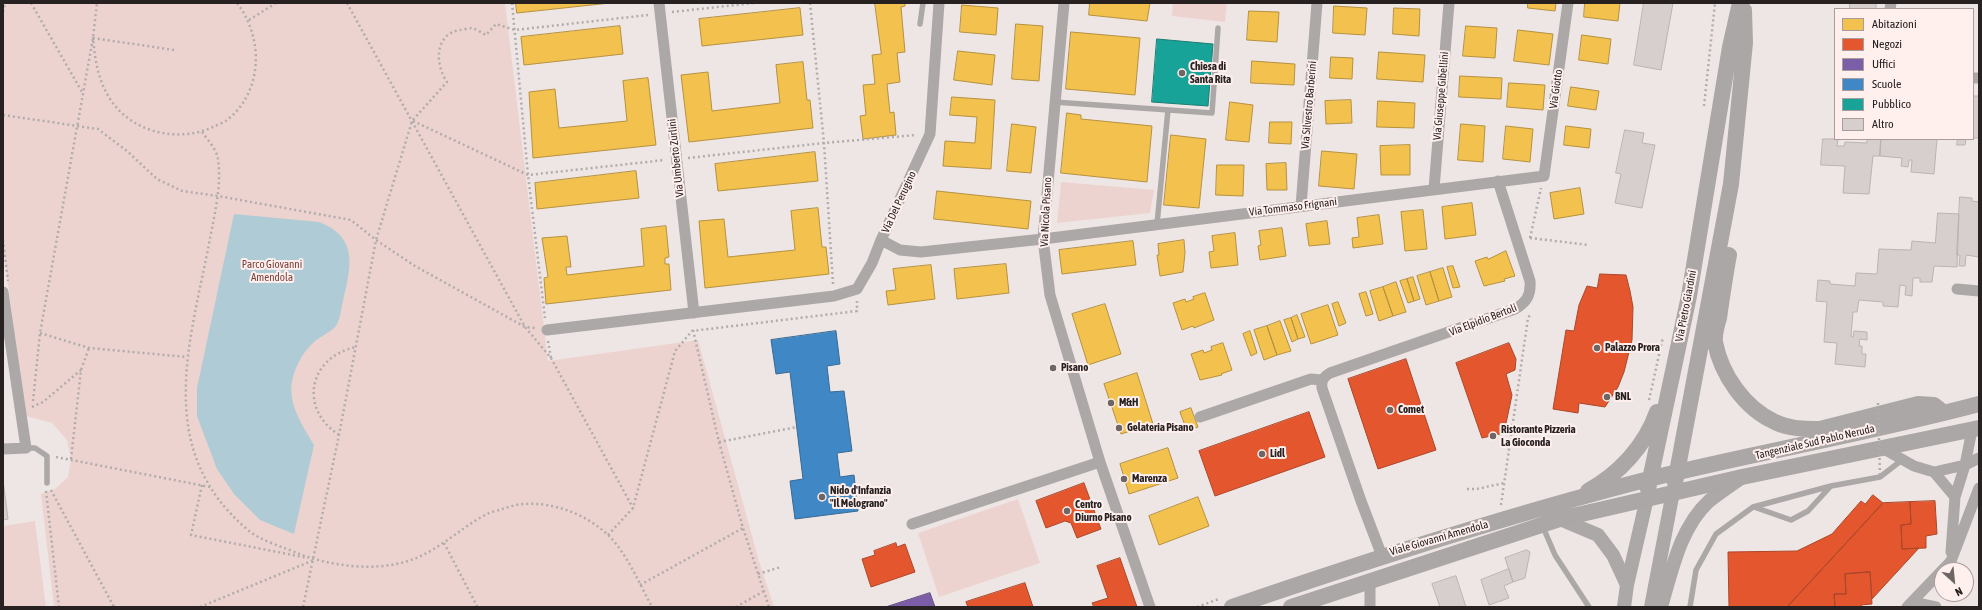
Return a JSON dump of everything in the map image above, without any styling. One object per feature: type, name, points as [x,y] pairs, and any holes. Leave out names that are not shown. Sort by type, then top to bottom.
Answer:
[{"type":"main road","name":"Via Pietro Giardini","points":[[1647,498],[1689,296],[1728,55],[1740,3]]},
{"type":"main road","name":"Via Pietro Giardini","points":[[1673,492],[1678,473],[1731,184],[1745,43],[1744,3]]},
{"type":"main road","points":[[1731,184],[1733,226],[1715,341],[1724,369],[1746,402],[1761,414],[1775,422],[1804,429],[1820,429],[1918,404],[1934,405],[1944,413]]},
{"type":"main road","points":[[1569,501],[1614,474],[1637,449],[1651,428],[1665,388],[1672,341],[1689,296]]},
{"type":"main road","name":"Tangenziale Sud Pablo Neruda","points":[[1650,479],[1979,404]]},
{"type":"main road","name":"Tangenziale Sud Pablo Neruda","points":[[1673,492],[1882,448],[1977,425]]},
{"type":"main road","name":"Viale Giovanni Amendola","points":[[1226,603],[1569,501],[1650,479]]},
{"type":"main road","name":"Viale Giovanni Amendola","points":[[1291,607],[1542,524],[1673,492]]},
{"type":"street","name":"Via Del Perugino","points":[[939,3],[930,134],[881,240],[900,250],[921,252],[1043,239]]},
{"type":"street","name":"Via Nicola Pisano","points":[[1064,3],[1043,239],[1050,296],[1100,462],[1150,607]]},
{"type":"street","name":"Via Silvestro Barberini","points":[[1301,206],[1318,3]]},
{"type":"street","name":"Via Giuseppe Gibellini","points":[[1434,189],[1449,3]]},
{"type":"street","name":"Via Giotto","points":[[1544,176],[1568,3]]},
{"type":"street","name":"Via Umberto Zurlini","points":[[660,8],[694,313]]},
{"type":"street","name":"Via Tommaso Frignani","points":[[1043,239],[1544,176]]},
{"type":"street","name":"Via Elpidio Bertoli","points":[[1200,417],[1311,379],[1322,380],[1330,373],[1515,309],[1523,304],[1529,297],[1530,281],[1498,181]]},
{"type":"street","points":[[546,330],[834,296],[857,289],[872,263],[881,240]]},
{"type":"street","points":[[1957,289],[1979,291]]},
{"type":"street","points":[[3,292],[26,448],[3,449]]},
{"type":"street","points":[[1322,380],[1322,388],[1361,501],[1382,556]]},
{"type":"street","points":[[1950,561],[1955,497],[1977,425]]},
{"type":"street","points":[[1882,448],[1902,460],[1924,470],[1934,472],[1964,466],[1979,458]]},
{"type":"street","points":[[912,524],[1100,462]]},
{"type":"street","points":[[1934,472],[1955,497]]},
{"type":"street","points":[[1661,607],[1673,565],[1687,529],[1708,502],[1742,477]]},
{"type":"street","points":[[1910,604],[1950,561],[1979,488]]},
{"type":"street","name":"Via Pietro Giardini","points":[[1650,607],[1673,492]]},
{"type":"street","name":"Via Pietro Giardini","points":[[1624,607],[1627,585],[1647,498]]},
{"type":"street","points":[[1560,519],[1598,535],[1613,555],[1627,585]]},
{"type":"street","points":[[1370,580],[1370,607]]},
{"type":"street","points":[[1910,604],[1936,607]]},
{"type":"lane","points":[[920,24],[923,3]]},
{"type":"lane","points":[[1054,102],[1212,113],[1218,28]]},
{"type":"lane","points":[[1157,224],[1168,110]]},
{"type":"lane","points":[[26,448],[34,448],[47,456],[47,483]]},
{"type":"lane","points":[[1690,607],[1696,570],[1716,534],[1753,507],[1831,486],[1880,478],[1902,460]]},
{"type":"lane","points":[[1753,507],[1790,520],[1808,511],[1831,486]]},
{"type":"lane","points":[[1542,524],[1555,555],[1588,607]]},
{"type":"path","points":[[3,12],[5,3]]},
{"type":"path","points":[[31,3],[82,93]]},
{"type":"path","points":[[33,414],[32,407],[40,333],[93,38],[97,3]]},
{"type":"path","points":[[93,38],[96,66],[103,85],[110,100],[122,114],[150,131],[168,135],[184,135],[202,132],[226,120],[248,96],[255,71],[257,49],[249,20],[237,3]]},
{"type":"path","points":[[249,20],[276,3]]},
{"type":"path","points":[[347,3],[525,327],[551,358],[633,508]]},
{"type":"path","points":[[512,3],[528,175],[546,330],[551,358]]},
{"type":"path","points":[[303,607],[339,435],[376,240],[412,121],[447,82],[441,74],[438,61],[440,44],[453,31],[471,28],[486,35],[496,24],[515,30],[660,8],[754,3]]},
{"type":"path","points":[[810,3],[824,143],[834,296]]},
{"type":"path","points":[[1703,114],[1715,3]]},
{"type":"path","points":[[93,38],[174,50]]},
{"type":"path","points":[[3,115],[77,124],[98,129],[127,152],[157,179],[182,191],[351,220],[376,240],[415,266],[525,327],[546,330]]},
{"type":"path","points":[[412,121],[528,175],[824,143],[930,134]]},
{"type":"path","points":[[202,132],[218,156],[218,196],[187,357],[184,390],[187,422],[196,459],[211,487],[227,510],[250,532],[314,560]]},
{"type":"path","points":[[1532,245],[1530,238],[1544,176]]},
{"type":"path","points":[[1530,238],[1589,246]]},
{"type":"path","points":[[608,535],[633,508],[675,351],[692,331],[857,311],[857,289]]},
{"type":"path","points":[[694,313],[692,331],[719,442],[743,528],[769,607]]},
{"type":"path","points":[[1501,506],[1528,318],[1531,313]]},
{"type":"path","points":[[40,333],[89,348],[187,357]]},
{"type":"path","points":[[1648,404],[1664,334]]},
{"type":"path","points":[[339,435],[330,429],[322,420],[316,409],[314,386],[323,365],[332,356],[345,349],[356,347]]},
{"type":"path","points":[[71,458],[81,370],[89,348]]},
{"type":"path","points":[[27,410],[43,402],[81,370]]},
{"type":"path","points":[[1878,403],[1880,475]]},
{"type":"path","points":[[719,442],[797,428]]},
{"type":"path","points":[[47,456],[71,458],[211,487]]},
{"type":"path","points":[[47,483],[45,494],[58,607]]},
{"type":"path","points":[[47,483],[114,607]]},
{"type":"path","points":[[1467,489],[1477,489],[1504,483]]},
{"type":"path","points":[[202,485],[191,535],[336,564],[373,566],[408,561],[444,543],[488,513],[523,504],[552,506],[584,517],[608,535],[626,559],[652,607]]},
{"type":"path","points":[[1494,508],[1508,504]]},
{"type":"path","points":[[640,585],[743,528]]},
{"type":"path","points":[[444,543],[478,606],[481,607]]},
{"type":"path","points":[[200,607],[314,560]]},
{"type":"path","points":[[758,574],[781,567]]},
{"type":"path","points":[[736,607],[764,591]]},
{"type":"path","points":[[1197,607],[1226,603]]},
{"type":"green space","name":"Parco Giovanni Amendola","points":[[3,3],[505,3],[548,361],[698,340],[759,561],[774,607],[54,607],[41,494],[55,489],[68,477],[71,458],[67,440],[52,423],[26,416],[3,248]]},
{"type":"green space","points":[[1173,3],[1227,3],[1225,22],[1172,16]]},
{"type":"green space","points":[[1061,182],[1154,190],[1150,213],[1057,223]]},
{"type":"green space","points":[[1018,499],[1040,563],[939,597],[918,533]]},
{"type":"green space","points":[[35,521],[46,607],[3,607],[3,526]]},
{"type":"water","points":[[234,214],[319,222],[332,228],[341,236],[349,255],[348,277],[337,325],[315,341],[306,350],[294,372],[291,386],[293,404],[296,412],[314,445],[294,534],[260,520],[234,494],[217,469],[197,416],[197,388]]},
{"type":"building: Abitazioni","points":[[516,3],[610,3],[517,13]]},
{"type":"building: Abitazioni","points":[[875,3],[905,3],[905,6],[901,7],[905,52],[897,53],[900,82],[887,84],[890,113],[894,112],[896,135],[863,139],[860,116],[866,115],[863,85],[875,84],[872,55],[881,54]]},
{"type":"building: Abitazioni","points":[[1090,3],[1150,3],[1147,21],[1089,15]]},
{"type":"building: Abitazioni","points":[[1528,3],[1556,3],[1555,11],[1528,8]]},
{"type":"building: Abitazioni","points":[[1585,3],[1620,3],[1618,21],[1584,17]]},
{"type":"building: Abitazioni","points":[[962,5],[998,8],[996,35],[960,32]]},
{"type":"building: Abitazioni","points":[[1334,6],[1367,8],[1365,35],[1333,33]]},
{"type":"building: Abitazioni","points":[[800,8],[803,35],[702,46],[699,19]]},
{"type":"building: Abitazioni","points":[[1394,8],[1420,9],[1419,36],[1393,34]]},
{"type":"building: Abitazioni","points":[[1249,11],[1279,12],[1277,42],[1247,40]]},
{"type":"building: Abitazioni","points":[[1016,24],[1043,26],[1039,81],[1012,79]]},
{"type":"building: Abitazioni","points":[[620,26],[623,54],[524,65],[521,37]]},
{"type":"building: Abitazioni","points":[[1466,26],[1497,28],[1495,58],[1463,56]]},
{"type":"building: Abitazioni","points":[[1518,30],[1553,34],[1549,65],[1514,61]]},
{"type":"building: Abitazioni","points":[[1071,32],[1140,38],[1135,95],[1066,89]]},
{"type":"building: Abitazioni","points":[[1582,35],[1611,39],[1608,64],[1579,60]]},
{"type":"building: Abitazioni","points":[[958,51],[995,55],[992,85],[954,80]]},
{"type":"building: Abitazioni","points":[[1379,52],[1425,55],[1423,82],[1377,79]]},
{"type":"building: Abitazioni","points":[[1331,57],[1353,58],[1352,79],[1330,78]]},
{"type":"building: Abitazioni","points":[[1252,61],[1295,64],[1294,85],[1251,83]]},
{"type":"building: Abitazioni","points":[[803,62],[807,100],[810,100],[813,128],[689,142],[681,75],[708,72],[712,111],[780,103],[776,65]]},
{"type":"building: Abitazioni","points":[[1460,76],[1502,78],[1501,99],[1459,97]]},
{"type":"building: Abitazioni","points":[[648,78],[656,145],[533,158],[529,92],[555,89],[559,128],[627,121],[623,81]]},
{"type":"building: Abitazioni","points":[[1509,83],[1545,85],[1543,110],[1507,107]]},
{"type":"building: Abitazioni","points":[[1571,87],[1599,91],[1596,110],[1568,106]]},
{"type":"building: Abitazioni","points":[[952,97],[995,100],[991,169],[943,166],[945,141],[975,143],[977,117],[950,115]]},
{"type":"building: Abitazioni","points":[[1351,100],[1352,123],[1326,124],[1325,101]]},
{"type":"building: Abitazioni","points":[[1378,101],[1415,103],[1414,128],[1377,127]]},
{"type":"building: Abitazioni","points":[[1230,102],[1253,105],[1249,142],[1226,140]]},
{"type":"building: Abitazioni","points":[[1067,113],[1081,115],[1081,119],[1152,126],[1147,182],[1061,173]]},
{"type":"building: Abitazioni","points":[[1270,122],[1292,122],[1291,144],[1269,143]]},
{"type":"building: Abitazioni","points":[[1012,124],[1036,127],[1031,173],[1007,171]]},
{"type":"building: Abitazioni","points":[[1461,124],[1485,126],[1483,162],[1458,160]]},
{"type":"building: Abitazioni","points":[[1506,126],[1533,129],[1530,162],[1503,159]]},
{"type":"building: Abitazioni","points":[[1566,126],[1591,129],[1589,148],[1564,145]]},
{"type":"building: Abitazioni","points":[[1171,135],[1206,139],[1199,208],[1164,205]]},
{"type":"building: Abitazioni","points":[[1410,145],[1410,175],[1381,175],[1380,146]]},
{"type":"building: Abitazioni","points":[[1322,151],[1357,154],[1354,189],[1319,186]]},
{"type":"building: Abitazioni","points":[[815,152],[818,181],[718,191],[715,164]]},
{"type":"building: Abitazioni","points":[[1286,163],[1287,190],[1267,190],[1266,164]]},
{"type":"building: Abitazioni","points":[[1217,165],[1244,165],[1243,196],[1216,195]]},
{"type":"building: Abitazioni","points":[[636,171],[639,198],[537,209],[535,183]]},
{"type":"building: Abitazioni","points":[[1580,188],[1584,214],[1554,219],[1550,193]]},
{"type":"building: Abitazioni","points":[[937,191],[1031,201],[1028,229],[934,219]]},
{"type":"building: Abitazioni","points":[[1472,203],[1476,235],[1445,239],[1442,207]]},
{"type":"building: Abitazioni","points":[[818,208],[822,247],[826,247],[829,274],[705,288],[699,221],[724,219],[728,257],[795,250],[791,211]]},
{"type":"building: Abitazioni","points":[[1423,210],[1427,249],[1405,251],[1401,212]]},
{"type":"building: Abitazioni","points":[[1379,215],[1383,244],[1353,248],[1352,238],[1359,237],[1357,218]]},
{"type":"building: Abitazioni","points":[[1327,221],[1330,244],[1309,246],[1306,224]]},
{"type":"building: Abitazioni","points":[[666,226],[669,257],[665,258],[665,264],[669,264],[671,290],[546,304],[544,278],[548,277],[542,238],[567,236],[571,267],[566,267],[567,275],[644,266],[641,229]]},
{"type":"building: Abitazioni","points":[[1282,228],[1286,256],[1260,260],[1258,246],[1261,245],[1259,231]]},
{"type":"building: Abitazioni","points":[[1235,233],[1238,265],[1211,268],[1209,252],[1214,251],[1212,236]]},
{"type":"building: Abitazioni","points":[[1184,240],[1185,253],[1183,272],[1160,276],[1157,255],[1159,255],[1158,244]]},
{"type":"building: Abitazioni","points":[[1133,241],[1136,265],[1062,274],[1059,250]]},
{"type":"building: Abitazioni","points":[[1506,251],[1515,276],[1504,279],[1505,281],[1484,286],[1475,261],[1487,257],[1488,259]]},
{"type":"building: Abitazioni","points":[[1006,264],[1009,293],[957,299],[954,269]]},
{"type":"building: Abitazioni","points":[[931,265],[935,299],[888,305],[886,291],[896,290],[893,269]]},
{"type":"building: Abitazioni","points":[[1453,266],[1460,287],[1453,288],[1447,267]]},
{"type":"building: Abitazioni","points":[[1443,268],[1452,297],[1439,301],[1430,272]]},
{"type":"building: Abitazioni","points":[[1430,272],[1439,301],[1426,305],[1417,276]]},
{"type":"building: Abitazioni","points":[[1413,277],[1420,299],[1414,301],[1407,279]]},
{"type":"building: Abitazioni","points":[[1407,279],[1414,301],[1408,303],[1400,281]]},
{"type":"building: Abitazioni","points":[[1396,282],[1406,312],[1393,316],[1383,287]]},
{"type":"building: Abitazioni","points":[[1383,287],[1393,316],[1379,321],[1370,291]]},
{"type":"building: Abitazioni","points":[[1366,292],[1373,314],[1366,316],[1359,294]]},
{"type":"building: Abitazioni","points":[[1205,293],[1214,320],[1194,328],[1193,326],[1182,330],[1173,303],[1185,299],[1186,302],[1194,299],[1193,297]]},
{"type":"building: Abitazioni","points":[[1338,302],[1346,323],[1339,326],[1332,304]]},
{"type":"building: Abitazioni","points":[[1105,304],[1121,354],[1088,365],[1072,314]]},
{"type":"building: Abitazioni","points":[[1328,305],[1338,335],[1311,344],[1301,314]]},
{"type":"building: Abitazioni","points":[[1297,315],[1305,337],[1298,339],[1291,318]]},
{"type":"building: Abitazioni","points":[[1291,318],[1298,339],[1292,342],[1284,320]]},
{"type":"building: Abitazioni","points":[[1280,321],[1291,351],[1277,355],[1267,326]]},
{"type":"building: Abitazioni","points":[[1267,326],[1277,355],[1264,360],[1254,330]]},
{"type":"building: Abitazioni","points":[[1250,331],[1257,353],[1251,356],[1243,334]]},
{"type":"building: Abitazioni","points":[[1223,343],[1232,370],[1221,374],[1222,375],[1200,380],[1191,354],[1203,350],[1204,353],[1212,350],[1211,347]]},
{"type":"building: Abitazioni","points":[[1137,373],[1153,424],[1121,434],[1104,384]]},
{"type":"building: Abitazioni","points":[[1191,408],[1198,427],[1187,431],[1180,412]]},
{"type":"building: Abitazioni","points":[[1168,448],[1178,478],[1129,494],[1120,464]]},
{"type":"building: Abitazioni","points":[[1198,497],[1209,526],[1159,545],[1149,516]]},
{"type":"building: Negozi","name":"Palazzo Prora","points":[[1600,274],[1626,275],[1630,291],[1633,307],[1632,340],[1624,372],[1618,387],[1605,407],[1579,403],[1578,413],[1553,409],[1566,330],[1574,331],[1579,305],[1587,286],[1597,288]]},
{"type":"building: Negozi","points":[[1509,343],[1516,359],[1515,370],[1506,374],[1512,395],[1504,433],[1482,438],[1456,363]]},
{"type":"building: Negozi","name":"Comet","points":[[1406,359],[1436,450],[1378,469],[1348,379]]},
{"type":"building: Negozi","name":"Lidl","points":[[1309,412],[1325,457],[1215,496],[1199,451]]},
{"type":"building: Negozi","name":"Centro Diurno Pisano","points":[[1084,483],[1101,529],[1077,538],[1071,523],[1065,521],[1046,528],[1036,501]]},
{"type":"building: Negozi","points":[[1873,495],[1883,503],[1787,607],[1729,607],[1728,552],[1797,551],[1832,534],[1861,501],[1865,504]]},
{"type":"building: Negozi","points":[[1935,501],[1937,534],[1926,536],[1926,548],[1902,549],[1901,525],[1911,524],[1910,502]]},
{"type":"building: Negozi","points":[[1910,502],[1911,524],[1901,525],[1902,549],[1919,548],[1872,599],[1870,572],[1845,574],[1846,594],[1834,594],[1835,607],[1787,607],[1883,503]]},
{"type":"building: Negozi","points":[[896,543],[897,547],[905,544],[915,572],[871,587],[862,559],[875,555],[874,551]]},
{"type":"building: Negozi","points":[[1120,558],[1137,607],[1094,607],[1092,603],[1108,598],[1097,566]]},
{"type":"building: Negozi","points":[[1870,572],[1872,604],[1861,605],[1862,607],[1835,607],[1834,594],[1846,594],[1845,574]]},
{"type":"building: Negozi","points":[[1025,583],[1033,607],[968,607],[966,602]]},
{"type":"building: Uffici","points":[[930,593],[935,607],[886,607]]},
{"type":"building: Scuole","points":[[836,331],[840,364],[827,366],[830,392],[844,391],[852,451],[837,453],[840,477],[854,475],[858,511],[795,519],[790,481],[803,479],[790,372],[776,374],[771,340]]},
{"type":"building: Pubblico","name":"Chiesa di Santa Rita","points":[[1157,39],[1213,44],[1208,106],[1152,102]]},
{"type":"building: Altro","points":[[1644,3],[1673,3],[1661,70],[1634,65]]},
{"type":"building: Altro","points":[[1850,3],[1876,3],[1876,8],[1850,8]]},
{"type":"building: Altro","points":[[1974,96],[1979,96],[1979,138],[1974,138]]},
{"type":"building: Altro","points":[[1625,130],[1644,133],[1642,143],[1655,145],[1642,208],[1615,203],[1621,174],[1616,173]]},
{"type":"building: Altro","points":[[1823,139],[1838,140],[1837,146],[1844,146],[1845,142],[1867,143],[1867,140],[1881,140],[1880,156],[1873,156],[1869,194],[1843,193],[1845,166],[1821,165]]},
{"type":"building: Altro","points":[[1881,140],[1937,140],[1934,174],[1911,172],[1912,160],[1909,160],[1908,167],[1901,166],[1902,158],[1880,156]]},
{"type":"building: Altro","points":[[1958,140],[1966,140],[1965,145],[1957,145]]},
{"type":"building: Altro","points":[[1960,197],[1972,198],[1972,201],[1979,202],[1979,257],[1966,255],[1965,266],[1959,266],[1960,255],[1957,255]]},
{"type":"building: Altro","points":[[1938,213],[1959,214],[1957,267],[1934,266],[1932,282],[1920,282],[1920,278],[1913,278],[1912,296],[1905,295],[1906,286],[1900,285],[1898,307],[1883,306],[1883,302],[1859,300],[1857,312],[1853,312],[1851,336],[1853,337],[1854,331],[1867,332],[1867,340],[1860,339],[1859,346],[1862,346],[1862,354],[1866,354],[1865,367],[1835,364],[1837,343],[1824,342],[1827,302],[1816,301],[1818,280],[1830,281],[1830,284],[1855,286],[1856,273],[1877,274],[1879,249],[1911,250],[1912,241],[1935,243]]},
{"type":"building: Altro","points":[[3,480],[8,519],[3,520]]},
{"type":"building: Altro","points":[[1527,550],[1530,552],[1525,578],[1513,582],[1505,558]]},
{"type":"building: Altro","points":[[1509,569],[1513,582],[1504,586],[1509,598],[1489,605],[1481,580]]},
{"type":"building: Altro","points":[[1456,576],[1466,607],[1440,607],[1432,584]]},
{"type":"place","name":"Chiesa di Santa Rita","points":[[1182,73]]},
{"type":"place","name":"Palazzo Prora","points":[[1597,348]]},
{"type":"place","name":"Pisano","points":[[1053,368]]},
{"type":"place","name":"BNL","points":[[1607,397]]},
{"type":"place","name":"M&H","points":[[1111,403]]},
{"type":"place","name":"Comet","points":[[1390,410]]},
{"type":"place","name":"Gelateria Pisano","points":[[1119,428]]},
{"type":"place","name":"Ristorante Pizzeria La Gioconda","points":[[1493,436]]},
{"type":"place","name":"Lidl","points":[[1262,454]]},
{"type":"place","name":"Marenza","points":[[1124,479]]},
{"type":"place","name":"Nido d'Infanzia \"Il Melograno\"","points":[[822,497]]},
{"type":"place","name":"Centro Diurno Pisano","points":[[1067,511]]}]
